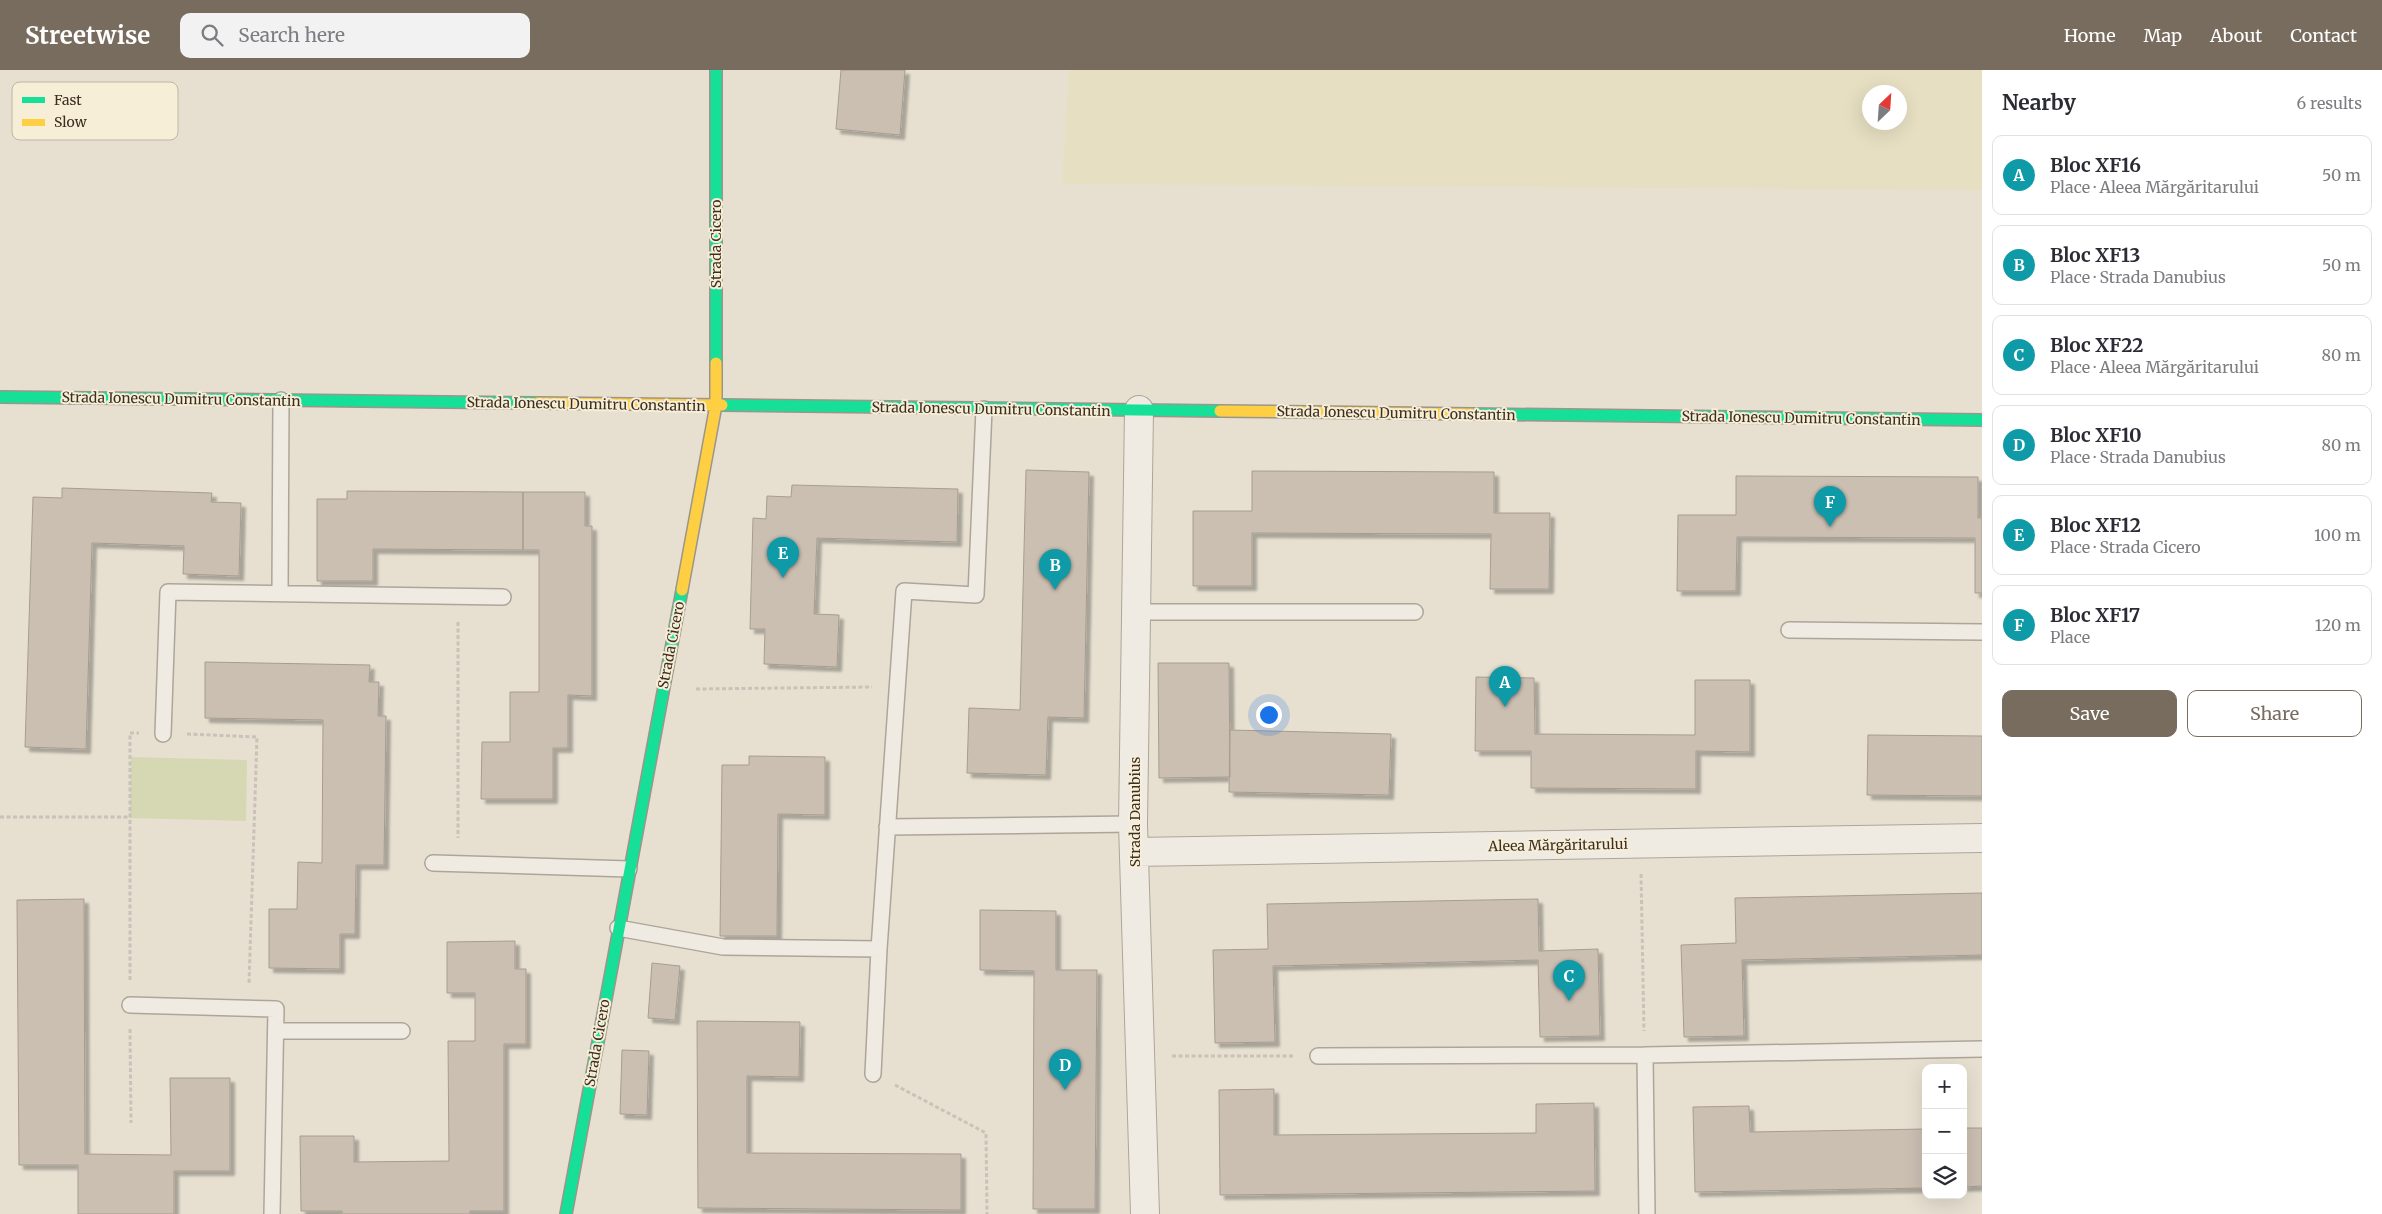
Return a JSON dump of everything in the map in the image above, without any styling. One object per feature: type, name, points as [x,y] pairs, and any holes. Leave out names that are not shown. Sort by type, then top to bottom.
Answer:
[{"type":"street","name":"Strada Cicero","points":[[566,1214],[716,405],[716,70]]},
{"type":"street","name":"Strada Ionescu Dumitru Constantin","points":[[0,397],[1982,420]]},
{"type":"street","name":"Strada Danubius","points":[[1139,410],[1133,824],[1144,1214]]},
{"type":"street","name":"Aleea Mărgăritarului","points":[[1134,852],[1982,838]]},
{"type":"lane","points":[[280,594],[281,400]]},
{"type":"lane","points":[[873,1074],[879,948],[904,592],[976,595],[984,409]]},
{"type":"lane","points":[[164,734],[168,592],[503,596]]},
{"type":"lane","points":[[1136,612],[1415,612]]},
{"type":"lane","points":[[1789,630],[1982,632]]},
{"type":"lane","points":[[887,827],[1133,824]]},
{"type":"lane","points":[[433,863],[629,869]]},
{"type":"lane","points":[[618,928],[723,947],[879,948]]},
{"type":"lane","points":[[130,1005],[276,1009],[272,1214]]},
{"type":"lane","points":[[276,1031],[402,1031]]},
{"type":"lane","points":[[1318,1056],[1645,1055],[1982,1049]]},
{"type":"lane","points":[[1645,1055],[1647,1214]]},
{"type":"path","points":[[458,596],[458,864]]},
{"type":"path","points":[[662,689],[897,686]]},
{"type":"path","points":[[131,1123],[128,817],[130,733],[257,736],[248,1008]]},
{"type":"path","points":[[0,817],[128,817]]},
{"type":"path","points":[[1640,844],[1645,1055]]},
{"type":"path","points":[[1141,1057],[1318,1056]]},
{"type":"path","points":[[873,1074],[986,1133],[987,1214]]},
{"type":"shaded area","points":[[1069,70],[1982,70],[1982,190],[1062,184]]},
{"type":"green space","points":[[131,757],[247,760],[246,821],[130,818]]},
{"type":"building","points":[[841,70],[905,70],[900,135],[836,129]]},
{"type":"building","points":[[1026,470],[1089,472],[1084,718],[1048,717],[1046,775],[967,773],[969,708],[1020,710]]},
{"type":"building","points":[[1252,471],[1494,472],[1494,513],[1550,513],[1549,589],[1490,589],[1491,534],[1252,533],[1252,586],[1193,586],[1193,511],[1252,511]]},
{"type":"building","points":[[1736,476],[1978,477],[1978,518],[1982,518],[1982,593],[1975,593],[1975,538],[1737,537],[1736,591],[1677,591],[1678,515],[1736,515]]},
{"type":"building","points":[[792,485],[958,489],[957,542],[817,538],[814,614],[839,615],[837,667],[764,664],[765,629],[750,629],[753,518],[766,519],[767,496],[791,497]]},
{"type":"building","points":[[62,488],[212,493],[211,502],[241,503],[239,576],[183,574],[184,546],[92,543],[86,749],[25,747],[33,497],[62,498]]},
{"type":"building","points":[[347,491],[523,492],[523,550],[373,549],[373,581],[317,581],[317,499],[347,499]]},
{"type":"building","points":[[523,492],[585,492],[585,526],[592,526],[592,696],[568,695],[568,748],[553,748],[553,799],[481,799],[482,742],[510,742],[510,692],[539,692],[539,550],[523,550]]},
{"type":"building","points":[[205,662],[370,665],[369,682],[379,682],[378,716],[386,716],[384,865],[356,865],[355,934],[340,934],[340,969],[269,968],[269,909],[297,909],[298,862],[322,863],[323,720],[205,718]]},
{"type":"building","points":[[1158,663],[1229,663],[1230,777],[1159,778]]},
{"type":"building","points":[[1476,677],[1534,678],[1535,734],[1695,735],[1695,680],[1750,680],[1750,752],[1696,751],[1696,789],[1531,788],[1531,751],[1475,751]]},
{"type":"building","points":[[1230,730],[1391,734],[1389,795],[1229,792]]},
{"type":"building","points":[[1868,735],[1982,736],[1982,796],[1867,795]]},
{"type":"building","points":[[749,756],[825,757],[825,815],[778,814],[777,936],[720,936],[722,765],[749,765]]},
{"type":"building","points":[[1982,893],[1982,955],[1742,960],[1744,1036],[1684,1037],[1681,945],[1736,943],[1735,898]]},
{"type":"building","points":[[84,899],[85,1154],[171,1155],[170,1078],[230,1078],[230,1171],[174,1171],[174,1214],[78,1214],[78,1165],[19,1165],[17,900]]},
{"type":"building","points":[[1538,899],[1539,951],[1598,949],[1600,1036],[1540,1037],[1538,960],[1273,966],[1275,1042],[1215,1043],[1213,950],[1268,949],[1267,904]]},
{"type":"building","points":[[980,910],[1056,911],[1056,970],[1097,970],[1095,1209],[1033,1209],[1034,971],[980,970]]},
{"type":"building","points":[[515,941],[515,969],[526,969],[526,1044],[504,1044],[504,1211],[470,1211],[470,1214],[342,1214],[342,1211],[301,1211],[300,1136],[354,1136],[354,1162],[449,1161],[448,1041],[475,1041],[475,993],[447,993],[447,942]]},
{"type":"building","points":[[652,963],[680,966],[675,1020],[648,1018]]},
{"type":"building","points":[[697,1021],[800,1022],[799,1077],[747,1076],[747,1153],[961,1154],[961,1210],[698,1208]]},
{"type":"building","points":[[622,1050],[649,1051],[647,1115],[620,1114]]},
{"type":"building","points":[[1274,1089],[1274,1135],[1536,1133],[1536,1104],[1594,1103],[1595,1191],[1220,1195],[1219,1090]]},
{"type":"building","points":[[1749,1106],[1750,1132],[1922,1129],[1922,1188],[1695,1192],[1693,1107]]},
{"type":"building","points":[[1967,1128],[1982,1128],[1982,1186],[1967,1187]]},
{"type":"traffic: fast","points":[[716,70],[716,363]]},
{"type":"traffic: fast","points":[[0,397],[537,403]]},
{"type":"traffic: fast","points":[[722,405],[1220,411]]},
{"type":"traffic: fast","points":[[1472,414],[1982,420]]},
{"type":"traffic: fast","points":[[566,1214],[682,590]]},
{"type":"traffic: slow","points":[[682,590],[716,405],[716,363]]},
{"type":"traffic: slow","points":[[537,403],[722,405]]},
{"type":"traffic: slow","points":[[1220,411],[1472,414]]},
{"type":"place","name":"Bloc XF17","points":[[1830,527]]},
{"type":"place","name":"Bloc XF12","points":[[783,578]]},
{"type":"place","name":"Bloc XF13","points":[[1055,590]]},
{"type":"place","name":"Bloc XF16","points":[[1505,707]]},
{"type":"place","name":"Bloc XF22","points":[[1569,1001]]},
{"type":"place","name":"Bloc XF10","points":[[1065,1090]]}]
